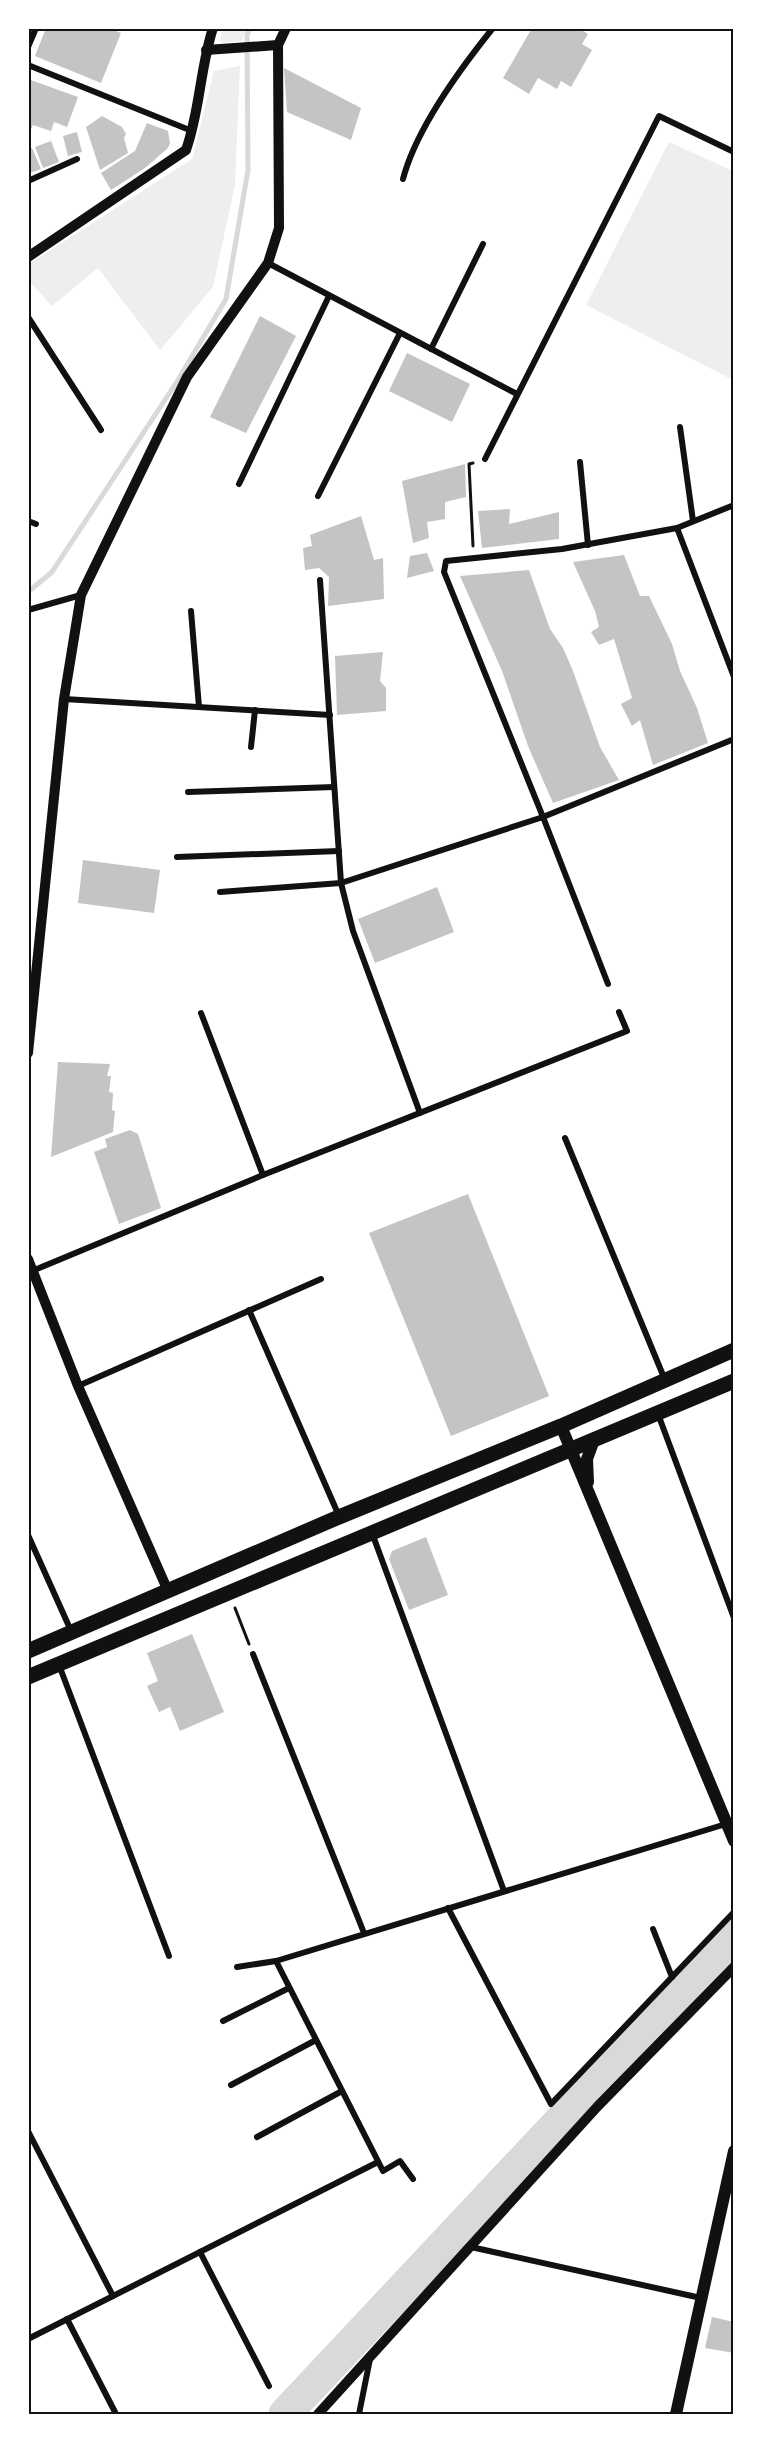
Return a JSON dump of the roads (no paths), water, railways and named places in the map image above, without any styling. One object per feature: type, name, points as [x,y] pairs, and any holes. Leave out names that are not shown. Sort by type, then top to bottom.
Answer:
[{"type":"main road","points":[[28,1651],[339,1517],[561,1426],[734,1350]]},
{"type":"main road","points":[[28,1677],[594,1440],[732,1386]]},
{"type":"main road","points":[[561,1426],[734,1841]]},
{"type":"main road","points":[[588,1492],[587,1459],[594,1440]]},
{"type":"main road","points":[[676,2415],[734,2151]]},
{"type":"street","points":[[28,47],[36,28]]},
{"type":"street","points":[[28,257],[186,150],[193,131],[206,50],[213,28]]},
{"type":"street","points":[[28,1053],[64,699],[81,595],[188,377],[268,263],[279,228],[278,45],[286,28]]},
{"type":"street","points":[[403,179],[409,155],[464,63],[493,28]]},
{"type":"street","points":[[206,50],[278,45]]},
{"type":"street","points":[[28,65],[193,131]]},
{"type":"street","points":[[485,459],[659,117],[734,152]]},
{"type":"street","points":[[28,181],[77,159]]},
{"type":"street","points":[[431,349],[483,244]]},
{"type":"street","points":[[268,263],[517,394]]},
{"type":"street","points":[[239,484],[329,296]]},
{"type":"street","points":[[28,317],[100,430]]},
{"type":"street","points":[[318,496],[400,333]]},
{"type":"street","points":[[680,427],[693,521]]},
{"type":"street","points":[[579,462],[588,545]]},
{"type":"street","points":[[608,984],[444,572],[444,566],[446,561],[562,549],[677,528],[734,505]]},
{"type":"street","points":[[28,521],[36,524]]},
{"type":"street","points":[[677,528],[734,677]]},
{"type":"street","points":[[320,580],[341,883],[353,931],[420,1113]]},
{"type":"street","points":[[28,610],[81,595]]},
{"type":"street","points":[[191,611],[199,707]]},
{"type":"street","points":[[64,699],[330,715]]},
{"type":"street","points":[[251,747],[255,710]]},
{"type":"street","points":[[220,892],[341,883],[543,817],[734,739]]},
{"type":"street","points":[[188,792],[333,787]]},
{"type":"street","points":[[177,857],[339,852]]},
{"type":"street","points":[[32,1271],[263,1175],[627,1031],[619,1012]]},
{"type":"street","points":[[201,1013],[263,1175]]},
{"type":"street","points":[[566,1138],[666,1380]]},
{"type":"street","points":[[28,1259],[78,1386],[168,1592]]},
{"type":"street","points":[[78,1386],[321,1279]]},
{"type":"street","points":[[249,1311],[339,1517]]},
{"type":"street","points":[[658,1414],[734,1618]]},
{"type":"street","points":[[372,1532],[504,1891]]},
{"type":"street","points":[[28,1535],[72,1633]]},
{"type":"street","points":[[253,1654],[364,1934]]},
{"type":"street","points":[[59,1664],[170,1956]]},
{"type":"street","points":[[237,1967],[276,1961],[727,1824]]},
{"type":"street","points":[[448,1908],[551,2104],[734,1911]]},
{"type":"street","points":[[653,1929],[672,1977]]},
{"type":"street","points":[[276,1961],[383,2171],[400,2161],[412,2179]]},
{"type":"street","points":[[318,2415],[597,2107],[734,1967]]},
{"type":"street","points":[[223,2021],[290,1988]]},
{"type":"street","points":[[231,2085],[316,2040]]},
{"type":"street","points":[[257,2137],[342,2091]]},
{"type":"street","points":[[28,2131],[113,2296]]},
{"type":"street","points":[[28,2339],[378,2162]]},
{"type":"street","points":[[471,2247],[701,2298]]},
{"type":"street","points":[[200,2252],[269,2386]]},
{"type":"street","points":[[67,2319],[117,2415]]},
{"type":"street","points":[[359,2415],[371,2357]]},
{"type":"waterway","points":[[28,592],[52,572],[178,380],[226,299],[248,170],[247,35],[250,28]]},
{"type":"waterway","points":[[285,2414],[734,1936]]}]
